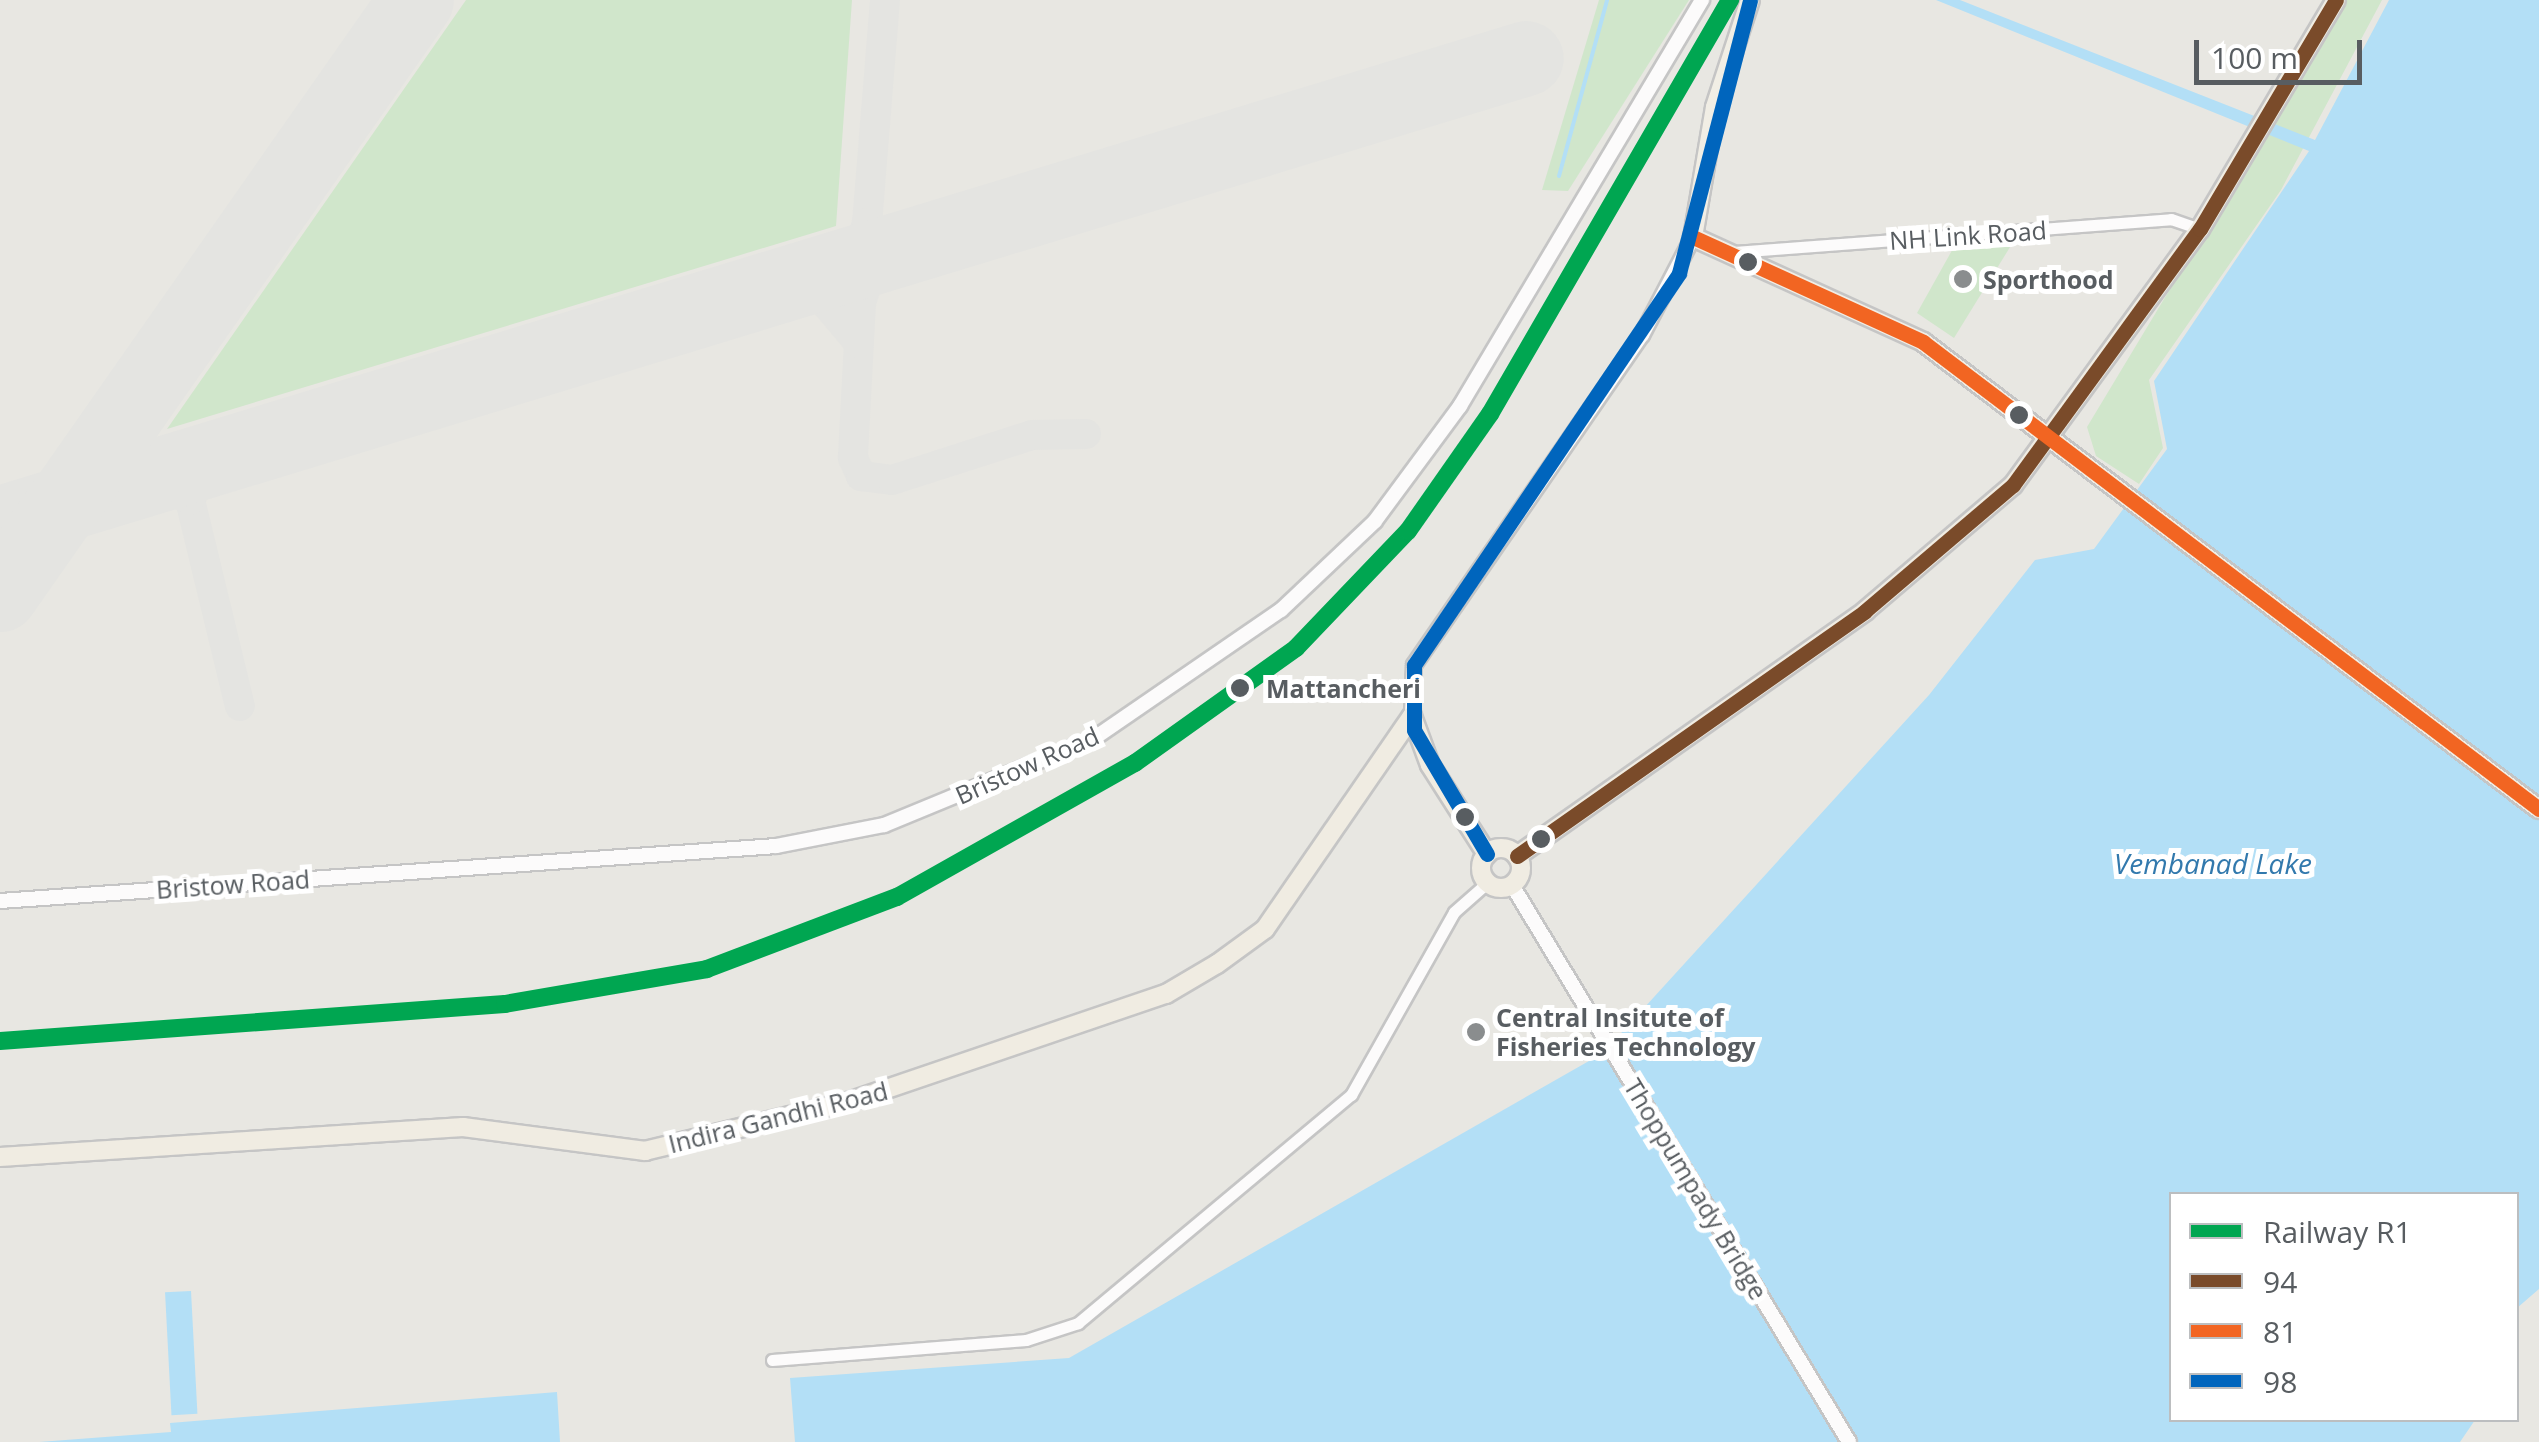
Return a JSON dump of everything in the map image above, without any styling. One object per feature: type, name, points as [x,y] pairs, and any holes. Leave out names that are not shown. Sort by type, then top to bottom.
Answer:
[{"type":"highway","points":[[1487,854],[1517,856],[1926,564],[2055,438],[2200,229],[2336,0]]},
{"type":"highway","points":[[1412,716],[1430,765],[1487,854],[1486,883],[1512,885],[1517,856]]},
{"type":"highway","name":"Indira Gandhi Road","points":[[0,1157],[463,1127],[645,1151],[851,1102],[1166,994],[1217,964],[1265,929],[1412,716]]},
{"type":"main road","points":[[1750,0],[1716,107],[1693,237],[1734,252],[1922,342],[2055,438],[2539,809]]},
{"type":"street","name":"Bristow Road","points":[[0,901],[776,846],[884,825],[1093,739],[1281,610],[1376,521],[1460,406],[1702,0]]},
{"type":"street","name":"NH Link Road","points":[[1734,252],[2172,220],[2200,229]]},
{"type":"street","points":[[1412,716],[1414,665],[1642,335],[1693,237]]},
{"type":"street","points":[[772,1360],[1026,1340],[1078,1323],[1352,1094],[1454,912],[1486,883]]},
{"type":"street","name":"Thoppumpady Bridge","points":[[1512,885],[1848,1442]]},
{"type":"green space","points":[[466,0],[852,0],[836,226],[167,429]]},
{"type":"green space","points":[[1599,0],[1689,0],[1568,191],[1542,190]]},
{"type":"green space","points":[[2344,0],[2382,0],[2281,190],[2149,380],[2163,448],[2139,484],[2096,456],[2087,427]]},
{"type":"green space","name":"Sporthood","points":[[2015,239],[1954,338],[1917,313],[1955,245]]},
{"type":"water","name":"Vembanad Lake","points":[[1936,0],[1960,0],[2315,140],[2389,0],[2539,0],[2539,1289],[2519,1306],[2519,1192],[2169,1192],[2169,1422],[2474,1422],[2460,1442],[795,1442],[790,1378],[1069,1358],[1603,1053],[1929,695],[2035,560],[2094,549],[2167,449],[2154,381],[2309,151]]},
{"type":"water","points":[[191,1291],[197,1414],[171,1415],[165,1292]]},
{"type":"water","points":[[557,1392],[560,1442],[39,1442],[171,1432],[170,1423]]},
{"type":"waterway","points":[[1559,176],[1607,0]]},
{"type":"taxiway","points":[[885,0],[867,223],[875,249],[898,252]]},
{"type":"taxiway","points":[[839,270],[858,254],[867,223]]},
{"type":"taxiway","points":[[898,252],[869,277],[861,303],[853,458],[861,476],[892,480],[1032,435],[1086,434]]},
{"type":"taxiway","points":[[806,280],[859,343]]},
{"type":"taxiway","points":[[210,459],[190,500],[240,706]]},
{"type":"taxiway","points":[[148,478],[190,500]]},
{"type":"runway","points":[[0,594],[416,0]]},
{"type":"runway","points":[[0,523],[1526,58]]},
{"type":"rail line","name":"R1","points":[[0,1041],[505,1004],[707,969],[897,897],[1135,763],[1296,648],[1408,531],[1490,414],[1730,0]]},
{"type":"transit line","name":"98","points":[[1487,854],[1414,730],[1414,665],[1679,273],[1750,0]]},
{"type":"transit line","name":"94","points":[[1517,856],[1865,611],[2013,485],[2200,229],[2336,0]]},
{"type":"transit line","name":"81","points":[[1693,237],[1923,342],[2539,809]]},
{"type":"place","name":"Sporthood","points":[[1963,279]]},
{"type":"place","name":"Mattancheri","points":[[1240,688]]},
{"type":"place","name":"Central Insitute of Fisheries Technology","points":[[1476,1032]]}]
